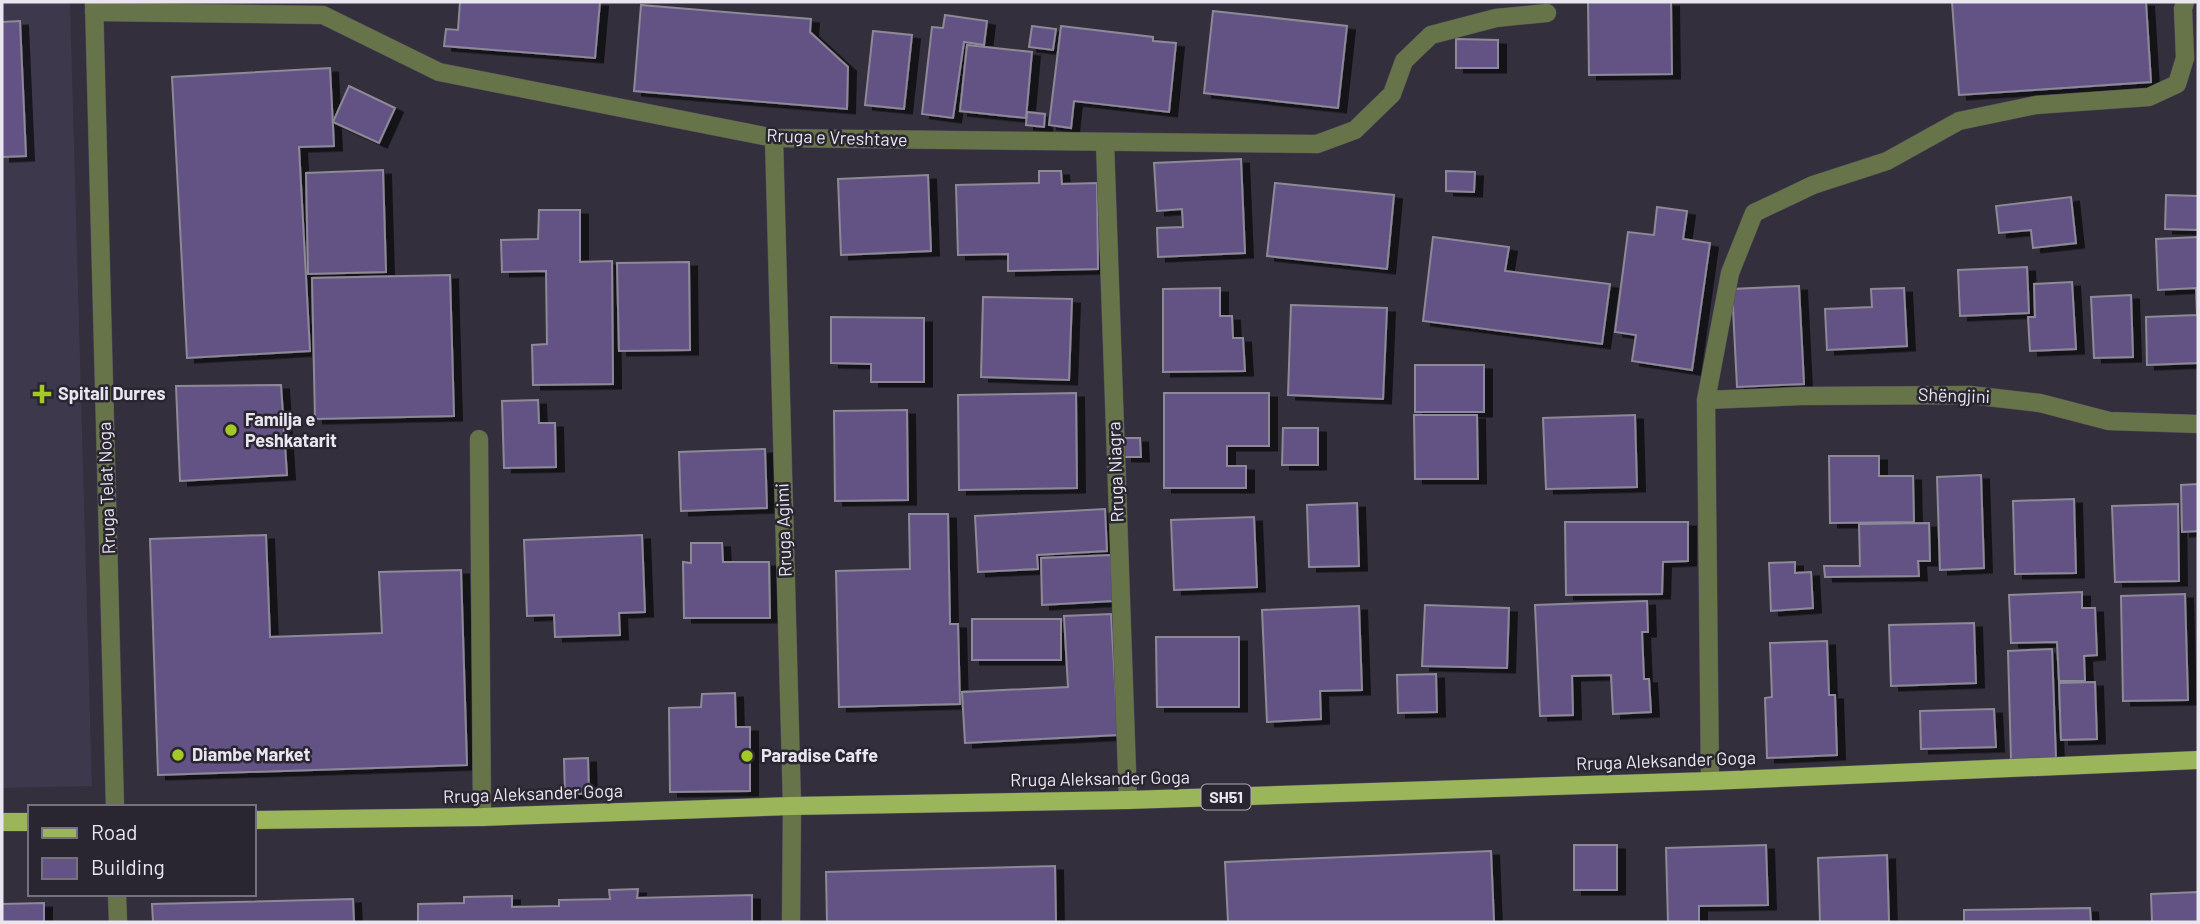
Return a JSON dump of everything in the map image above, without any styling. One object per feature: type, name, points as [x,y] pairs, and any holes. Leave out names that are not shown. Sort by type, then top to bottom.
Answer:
[{"type":"main road","name":"Rruga Aleksander Goga","points":[[256,820],[482,817],[792,806],[1128,800],[1710,781],[2198,760]]},
{"type":"main road","points":[[2,822],[28,822]]},
{"type":"street","points":[[1710,781],[1706,400],[1730,273],[1754,214],[1813,185],[1887,161],[1959,121],[2036,105],[2149,97],[2178,83],[2185,58],[2185,2]]},
{"type":"street","name":"Rruga e Vreshtave","points":[[94,7],[323,15],[439,72],[774,138],[1317,144],[1355,130],[1392,94],[1404,61],[1431,35],[1496,18],[1547,13]]},
{"type":"street","name":"Rruga Telat Noga","points":[[94,7],[115,805]]},
{"type":"street","name":"Rruga Agimi","points":[[774,138],[792,806],[792,922]]},
{"type":"street","name":"Rruga Niagra","points":[[1105,143],[1128,800]]},
{"type":"street","name":"Shëngjini","points":[[1706,400],[1801,396],[1970,395],[2040,402],[2109,421],[2198,424]]},
{"type":"street","points":[[479,439],[482,817]]},
{"type":"street","points":[[117,896],[118,922]]},
{"type":"shaded area","name":"Spitali Durres","points":[[2,2],[70,2],[92,786],[2,788]]},
{"type":"building","points":[[460,2],[600,2],[595,58],[444,46],[446,29],[458,30]]},
{"type":"building","points":[[1588,2],[1671,2],[1672,74],[1589,75]]},
{"type":"building","points":[[1952,2],[2146,2],[2151,82],[1959,95]]},
{"type":"building","points":[[641,5],[811,19],[810,32],[848,67],[847,109],[634,91]]},
{"type":"building","points":[[1213,11],[1347,26],[1338,108],[1204,93]]},
{"type":"building","points":[[945,15],[987,21],[984,45],[964,42],[953,118],[922,114],[932,27],[943,28]]},
{"type":"building","points":[[20,21],[26,156],[2,157],[2,22]]},
{"type":"building","points":[[1032,26],[1056,29],[1053,50],[1029,47]]},
{"type":"building","points":[[1061,26],[1153,37],[1153,41],[1176,43],[1169,112],[1074,101],[1071,128],[1049,125]]},
{"type":"building","points":[[873,31],[912,35],[904,109],[865,105]]},
{"type":"building","points":[[1456,39],[1498,40],[1498,68],[1456,68]]},
{"type":"building","points":[[967,45],[1032,52],[1026,118],[960,111]]},
{"type":"building","points":[[330,68],[334,146],[299,147],[310,351],[187,358],[172,77]]},
{"type":"building","points":[[349,86],[395,108],[379,143],[333,122]]},
{"type":"building","points":[[1027,112],[1045,114],[1044,127],[1026,125]]},
{"type":"building","points":[[1241,159],[1245,253],[1158,257],[1157,228],[1183,227],[1182,209],[1157,211],[1154,163]]},
{"type":"building","points":[[383,170],[386,272],[308,274],[306,173]]},
{"type":"building","points":[[1039,171],[1061,171],[1062,184],[1097,183],[1098,269],[1008,271],[1008,254],[958,255],[956,185],[1039,183]]},
{"type":"building","points":[[1446,171],[1475,172],[1474,192],[1446,191]]},
{"type":"building","points":[[928,175],[931,251],[841,255],[838,179]]},
{"type":"building","points":[[1275,183],[1394,195],[1387,269],[1267,256]]},
{"type":"building","points":[[2166,195],[2198,196],[2198,230],[2165,229]]},
{"type":"building","points":[[2071,197],[2076,243],[2033,248],[2031,230],[1999,233],[1996,206]]},
{"type":"building","points":[[1657,207],[1687,211],[1683,239],[1710,243],[1692,370],[1632,361],[1636,335],[1615,332],[1628,232],[1654,235]]},
{"type":"building","points":[[539,210],[580,210],[580,262],[612,261],[613,384],[533,385],[532,345],[547,344],[546,271],[502,272],[501,240],[538,239]]},
{"type":"building","points":[[1433,237],[1509,247],[1505,271],[1610,284],[1602,344],[1423,321]]},
{"type":"building","points":[[2198,237],[2198,363],[2147,365],[2146,317],[2197,315],[2196,288],[2158,290],[2156,239]]},
{"type":"building","points":[[689,262],[690,350],[619,351],[617,263]]},
{"type":"building","points":[[2027,267],[2029,313],[1960,316],[1958,270]]},
{"type":"building","points":[[450,275],[454,416],[315,419],[312,278]]},
{"type":"building","points":[[2072,282],[2076,349],[2030,351],[2028,317],[2035,317],[2034,284]]},
{"type":"building","points":[[1799,286],[1804,384],[1737,387],[1732,289]]},
{"type":"building","points":[[1220,288],[1220,316],[1232,316],[1233,338],[1243,338],[1245,371],[1163,372],[1163,289]]},
{"type":"building","points":[[1904,288],[1907,346],[1827,350],[1825,309],[1872,307],[1871,289]]},
{"type":"building","points":[[2131,295],[2133,357],[2094,358],[2091,297]]},
{"type":"building","points":[[983,297],[1072,299],[1069,380],[981,377]]},
{"type":"building","points":[[1291,305],[1387,308],[1383,399],[1288,395]]},
{"type":"building","points":[[831,317],[924,318],[924,382],[871,382],[871,364],[831,363]]},
{"type":"building","points":[[1415,365],[1484,365],[1484,412],[1415,412]]},
{"type":"building","name":"Familja e Peshkatarit","points":[[281,385],[287,475],[180,481],[176,386]]},
{"type":"building","points":[[1076,393],[1077,488],[959,490],[958,395]]},
{"type":"building","points":[[1164,393],[1269,393],[1269,446],[1227,446],[1227,466],[1246,466],[1246,488],[1164,488]]},
{"type":"building","points":[[538,400],[539,423],[555,423],[556,467],[504,468],[502,401]]},
{"type":"building","points":[[907,410],[908,500],[835,501],[834,411]]},
{"type":"building","points":[[1414,415],[1477,415],[1478,479],[1415,479]]},
{"type":"building","points":[[1635,415],[1637,487],[1546,489],[1543,418]]},
{"type":"building","points":[[1283,428],[1318,428],[1318,465],[1282,465]]},
{"type":"building","points":[[1124,438],[1140,438],[1141,457],[1124,457]]},
{"type":"building","points":[[765,449],[767,508],[681,511],[679,452]]},
{"type":"building","points":[[1829,456],[1879,456],[1879,476],[1913,476],[1914,522],[1830,523]]},
{"type":"building","points":[[1981,475],[1984,568],[1940,570],[1937,477]]},
{"type":"building","points":[[2198,484],[2198,531],[2182,532],[2181,485]]},
{"type":"building","points":[[2074,499],[2076,573],[2015,574],[2013,501]]},
{"type":"building","points":[[1357,503],[1359,566],[1309,567],[1307,505]]},
{"type":"building","points":[[2178,504],[2179,581],[2115,582],[2112,506]]},
{"type":"building","points":[[1105,509],[1107,551],[1037,555],[1038,569],[978,572],[975,516]]},
{"type":"building","points":[[909,514],[948,514],[950,624],[958,624],[960,704],[839,707],[836,571],[910,569]]},
{"type":"building","points":[[1254,517],[1257,587],[1174,590],[1171,520]]},
{"type":"building","points":[[1565,522],[1688,522],[1688,561],[1663,562],[1662,594],[1566,595]]},
{"type":"building","points":[[1929,523],[1930,561],[1918,561],[1919,576],[1825,577],[1824,566],[1860,566],[1859,524]]},
{"type":"building","points":[[266,535],[270,637],[382,633],[379,572],[461,570],[467,765],[158,775],[150,539]]},
{"type":"building","points":[[642,535],[645,612],[619,613],[620,635],[555,637],[554,615],[527,616],[524,540]]},
{"type":"building","points":[[691,543],[722,543],[723,562],[769,562],[770,618],[684,618],[683,562],[691,563]]},
{"type":"building","points":[[1111,555],[1113,601],[1042,605],[1041,558]]},
{"type":"building","points":[[1795,562],[1795,573],[1811,572],[1813,608],[1771,611],[1769,563]]},
{"type":"building","points":[[2082,592],[2082,608],[2095,608],[2097,655],[2084,656],[2085,681],[2059,681],[2057,642],[2011,643],[2009,595]]},
{"type":"building","points":[[2185,594],[2188,700],[2123,701],[2121,596]]},
{"type":"building","points":[[1647,601],[1648,632],[1642,632],[1644,679],[1649,679],[1651,712],[1613,714],[1611,675],[1572,676],[1573,715],[1540,716],[1535,605]]},
{"type":"building","points":[[1425,605],[1509,608],[1507,668],[1422,666]]},
{"type":"building","points":[[1359,606],[1362,690],[1320,691],[1321,719],[1267,722],[1262,610]]},
{"type":"building","points":[[1111,614],[1118,735],[965,743],[962,692],[1068,687],[1064,616]]},
{"type":"building","points":[[972,619],[1061,619],[1061,660],[972,660]]},
{"type":"building","points":[[1974,623],[1976,683],[1891,686],[1889,625]]},
{"type":"building","points":[[1156,637],[1239,637],[1239,707],[1157,707]]},
{"type":"building","points":[[1827,641],[1829,695],[1835,695],[1837,755],[1767,758],[1765,698],[1772,697],[1770,643]]},
{"type":"building","points":[[2052,649],[2056,759],[2011,760],[2008,651]]},
{"type":"building","points":[[1436,674],[1437,712],[1398,713],[1397,675]]},
{"type":"building","points":[[2095,682],[2097,739],[2061,740],[2059,683]]},
{"type":"building","points":[[735,693],[736,727],[750,727],[750,791],[670,792],[669,708],[701,707],[702,694]]},
{"type":"building","points":[[1994,709],[1996,747],[1921,749],[1920,711]]},
{"type":"building","points":[[588,758],[589,794],[565,794],[564,759]]},
{"type":"building","points":[[1574,845],[1617,845],[1617,890],[1574,890]]},
{"type":"building","points":[[1766,845],[1768,905],[1699,906],[1699,922],[1668,922],[1666,848]]},
{"type":"building","points":[[1491,851],[1494,922],[1228,922],[1225,862]]},
{"type":"building","points":[[1887,855],[1889,922],[1820,922],[1818,858]]},
{"type":"building","points":[[1055,866],[1056,922],[827,922],[826,872]]},
{"type":"building","points":[[638,889],[637,898],[752,895],[752,922],[418,922],[418,904],[464,903],[464,897],[512,896],[512,907],[559,906],[559,900],[610,899],[609,890]]},
{"type":"building","points":[[2198,892],[2198,922],[2152,922],[2151,894]]},
{"type":"building","points":[[353,899],[354,922],[153,922],[152,904]]},
{"type":"building","points":[[44,903],[44,922],[2,922],[2,904]]},
{"type":"building","points":[[2090,908],[2091,922],[1964,922],[1964,910]]},
{"type":"place","name":"Spitali Durres","points":[[42,394]]},
{"type":"place","name":"Familja e Peshkatarit","points":[[231,430]]},
{"type":"place","name":"Diambe Market","points":[[178,755]]},
{"type":"place","name":"Paradise Caffe","points":[[747,756]]}]
